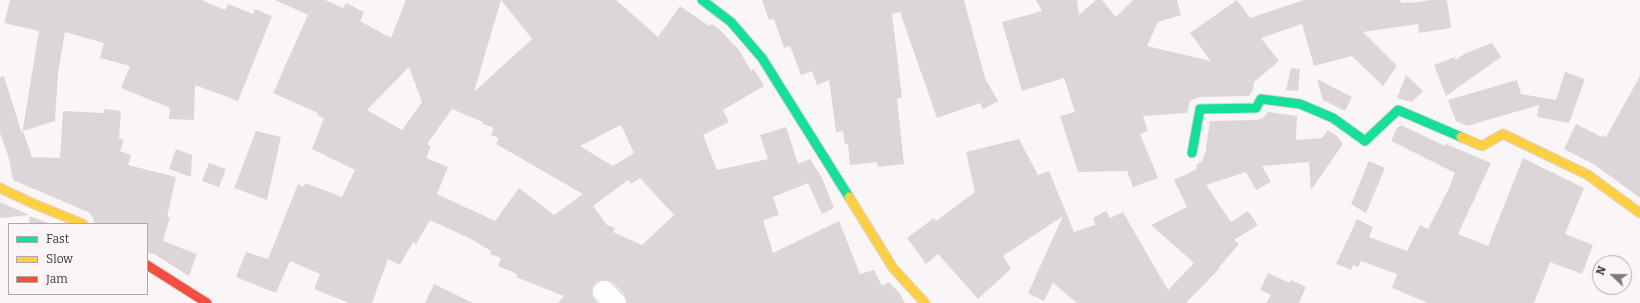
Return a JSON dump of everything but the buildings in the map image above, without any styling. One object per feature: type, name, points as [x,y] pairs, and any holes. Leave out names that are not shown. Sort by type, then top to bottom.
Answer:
[{"type":"street","points":[[702,0],[731,22],[762,58],[893,268],[925,303]]},
{"type":"street","points":[[1192,153],[1200,109],[1256,108],[1261,99],[1300,104],[1333,118],[1365,141],[1398,110],[1482,146],[1503,134],[1588,175],[1640,213]]},
{"type":"street","points":[[0,188],[81,223]]},
{"type":"street","points":[[148,266],[207,303]]},
{"type":"traffic: fast","points":[[702,0],[731,22],[762,58],[849,197]]},
{"type":"traffic: fast","points":[[1192,153],[1200,109],[1256,108],[1261,99],[1300,104],[1333,118],[1365,141],[1398,110],[1461,137]]},
{"type":"traffic: slow","points":[[1461,137],[1482,146],[1503,134],[1588,175],[1640,213]]},
{"type":"traffic: slow","points":[[0,188],[81,223]]},
{"type":"traffic: slow","points":[[849,197],[893,268],[925,303]]},
{"type":"traffic: jam","points":[[148,266],[207,303]]}]
